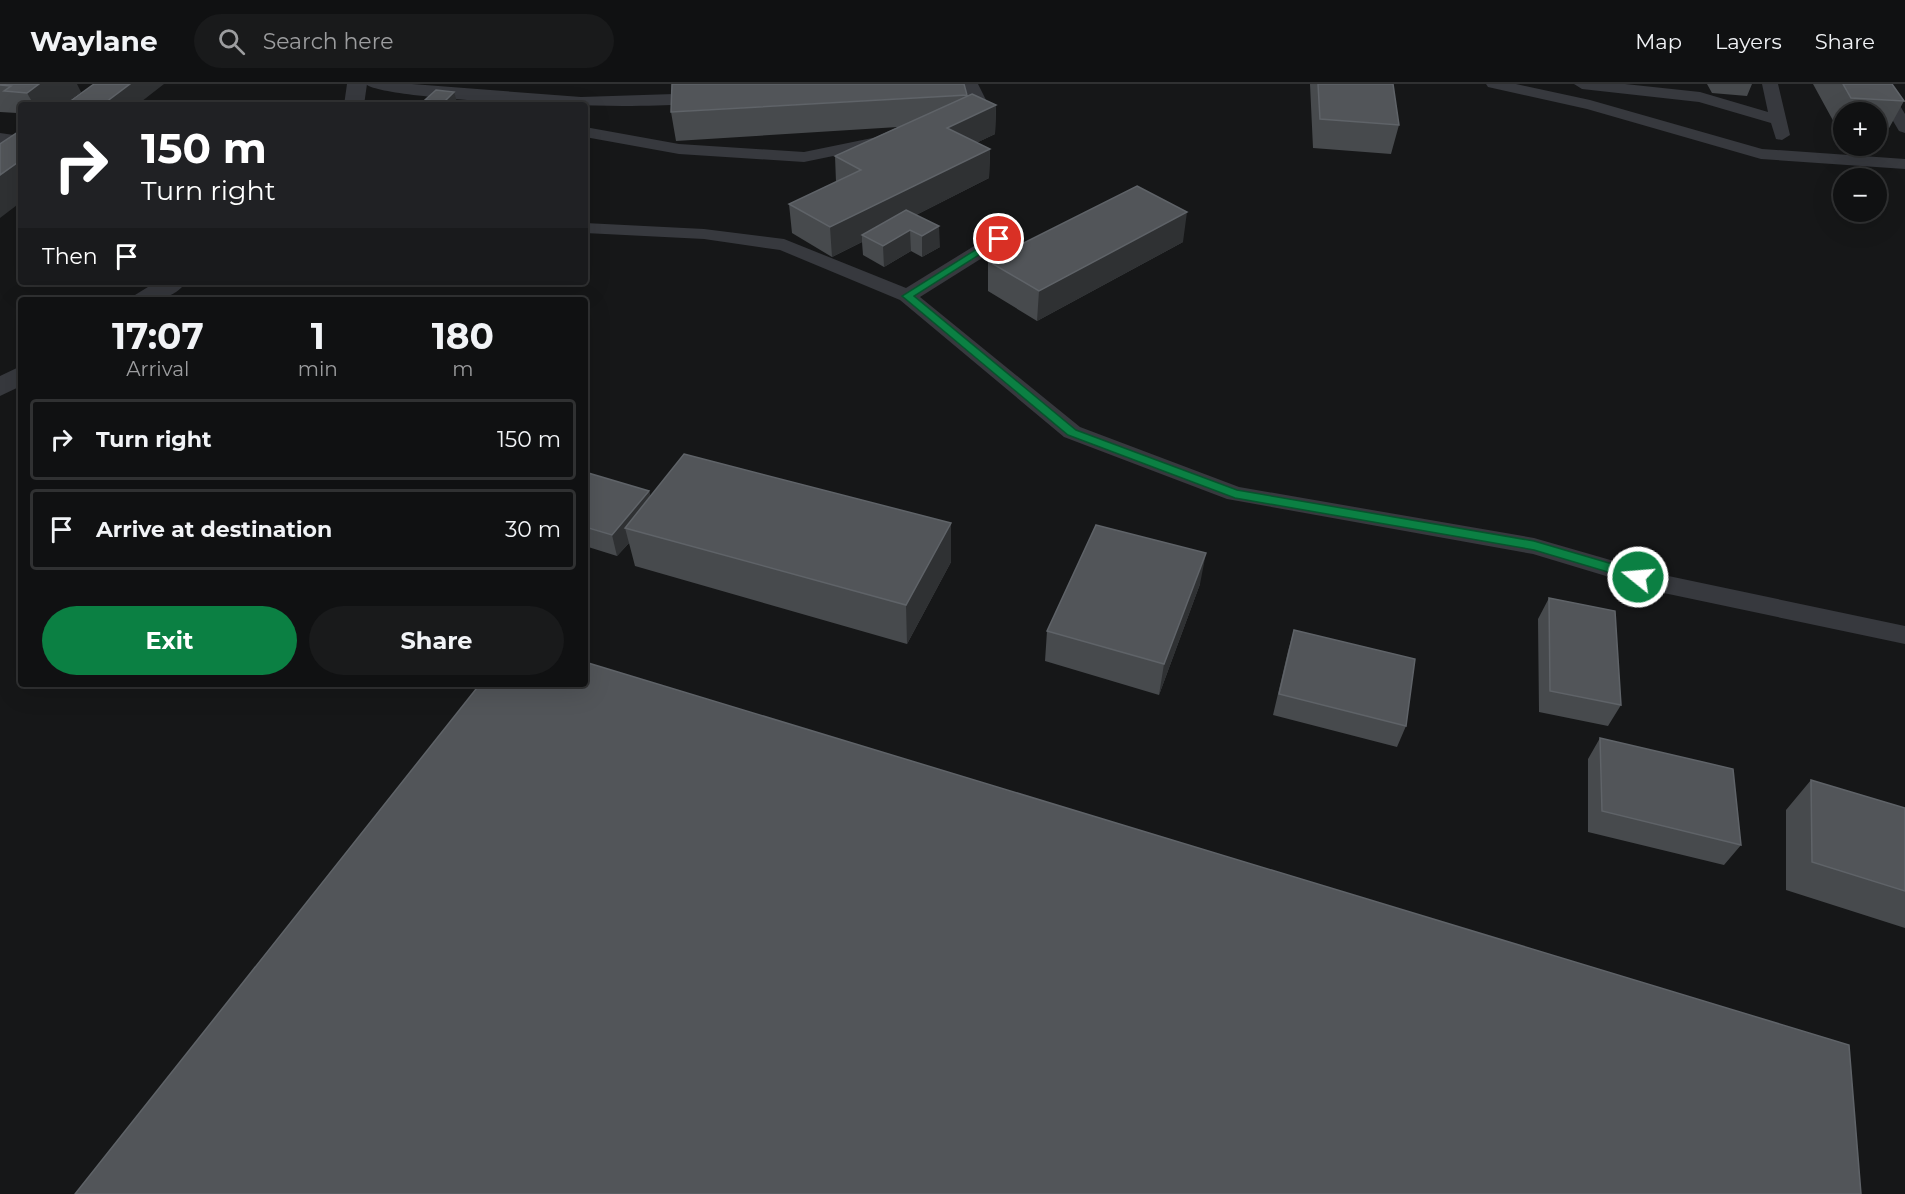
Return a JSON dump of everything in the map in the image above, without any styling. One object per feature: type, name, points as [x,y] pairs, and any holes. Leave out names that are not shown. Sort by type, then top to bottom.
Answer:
[{"type":"street","points":[[354,102],[357,84]]},
{"type":"street","points":[[149,297],[169,285]]},
{"type":"street","points":[[0,388],[18,376]]},
{"type":"lane","points":[[374,84],[446,94],[649,103],[716,97]]},
{"type":"lane","points":[[970,84],[985,114]]},
{"type":"lane","points":[[1494,84],[1590,105],[1761,154],[1905,164]]},
{"type":"lane","points":[[1573,84],[1590,105]]},
{"type":"lane","points":[[1582,84],[1700,97],[1779,120]]},
{"type":"lane","points":[[1770,84],[1787,155]]},
{"type":"lane","points":[[1879,84],[1905,128]]},
{"type":"lane","points":[[588,133],[679,149],[804,157],[905,137]]},
{"type":"lane","points":[[0,138],[18,141]]},
{"type":"lane","points":[[588,228],[704,234],[784,245],[907,296],[1072,432],[1235,494],[1534,546],[1659,583],[1905,635]]},
{"type":"lane","points":[[907,296],[999,239]]},
{"type":"building","points":[[0,84],[39,84],[27,93],[4,91],[11,86]]},
{"type":"building","points":[[94,84],[130,84],[106,102],[69,102]]},
{"type":"building","points":[[672,84],[964,84],[967,95],[671,112]]},
{"type":"building","points":[[1318,84],[1393,84],[1399,125],[1320,119]]},
{"type":"building","points":[[1843,84],[1892,84],[1904,101],[1851,98]]},
{"type":"building","points":[[436,90],[454,92],[444,102],[425,100]]},
{"type":"building","points":[[972,94],[996,105],[947,128],[990,149],[830,227],[789,204],[861,170],[835,156]]},
{"type":"building","points":[[18,132],[18,162],[0,175],[0,144]]},
{"type":"building","points":[[1137,186],[1187,212],[1039,291],[988,261]]},
{"type":"building","points":[[906,210],[939,226],[922,236],[910,230],[883,246],[862,235]]},
{"type":"building","points":[[684,454],[951,523],[906,605],[625,528]]},
{"type":"building","points":[[588,473],[649,491],[612,535],[588,528]]},
{"type":"building","points":[[1096,525],[1206,553],[1164,664],[1047,631]]},
{"type":"building","points":[[1549,598],[1615,611],[1621,705],[1550,691]]},
{"type":"building","points":[[1294,630],[1415,659],[1406,726],[1279,694]]},
{"type":"building","points":[[588,663],[1849,1045],[1861,1194],[75,1194],[478,687],[588,687]]},
{"type":"building","points":[[1600,738],[1733,769],[1741,845],[1602,811]]},
{"type":"building","points":[[1811,780],[1905,808],[1905,891],[1812,862]]},
{"type":"route","points":[[999,239],[907,296],[1072,432],[1235,494],[1404,521],[1534,546],[1638,577]]}]
